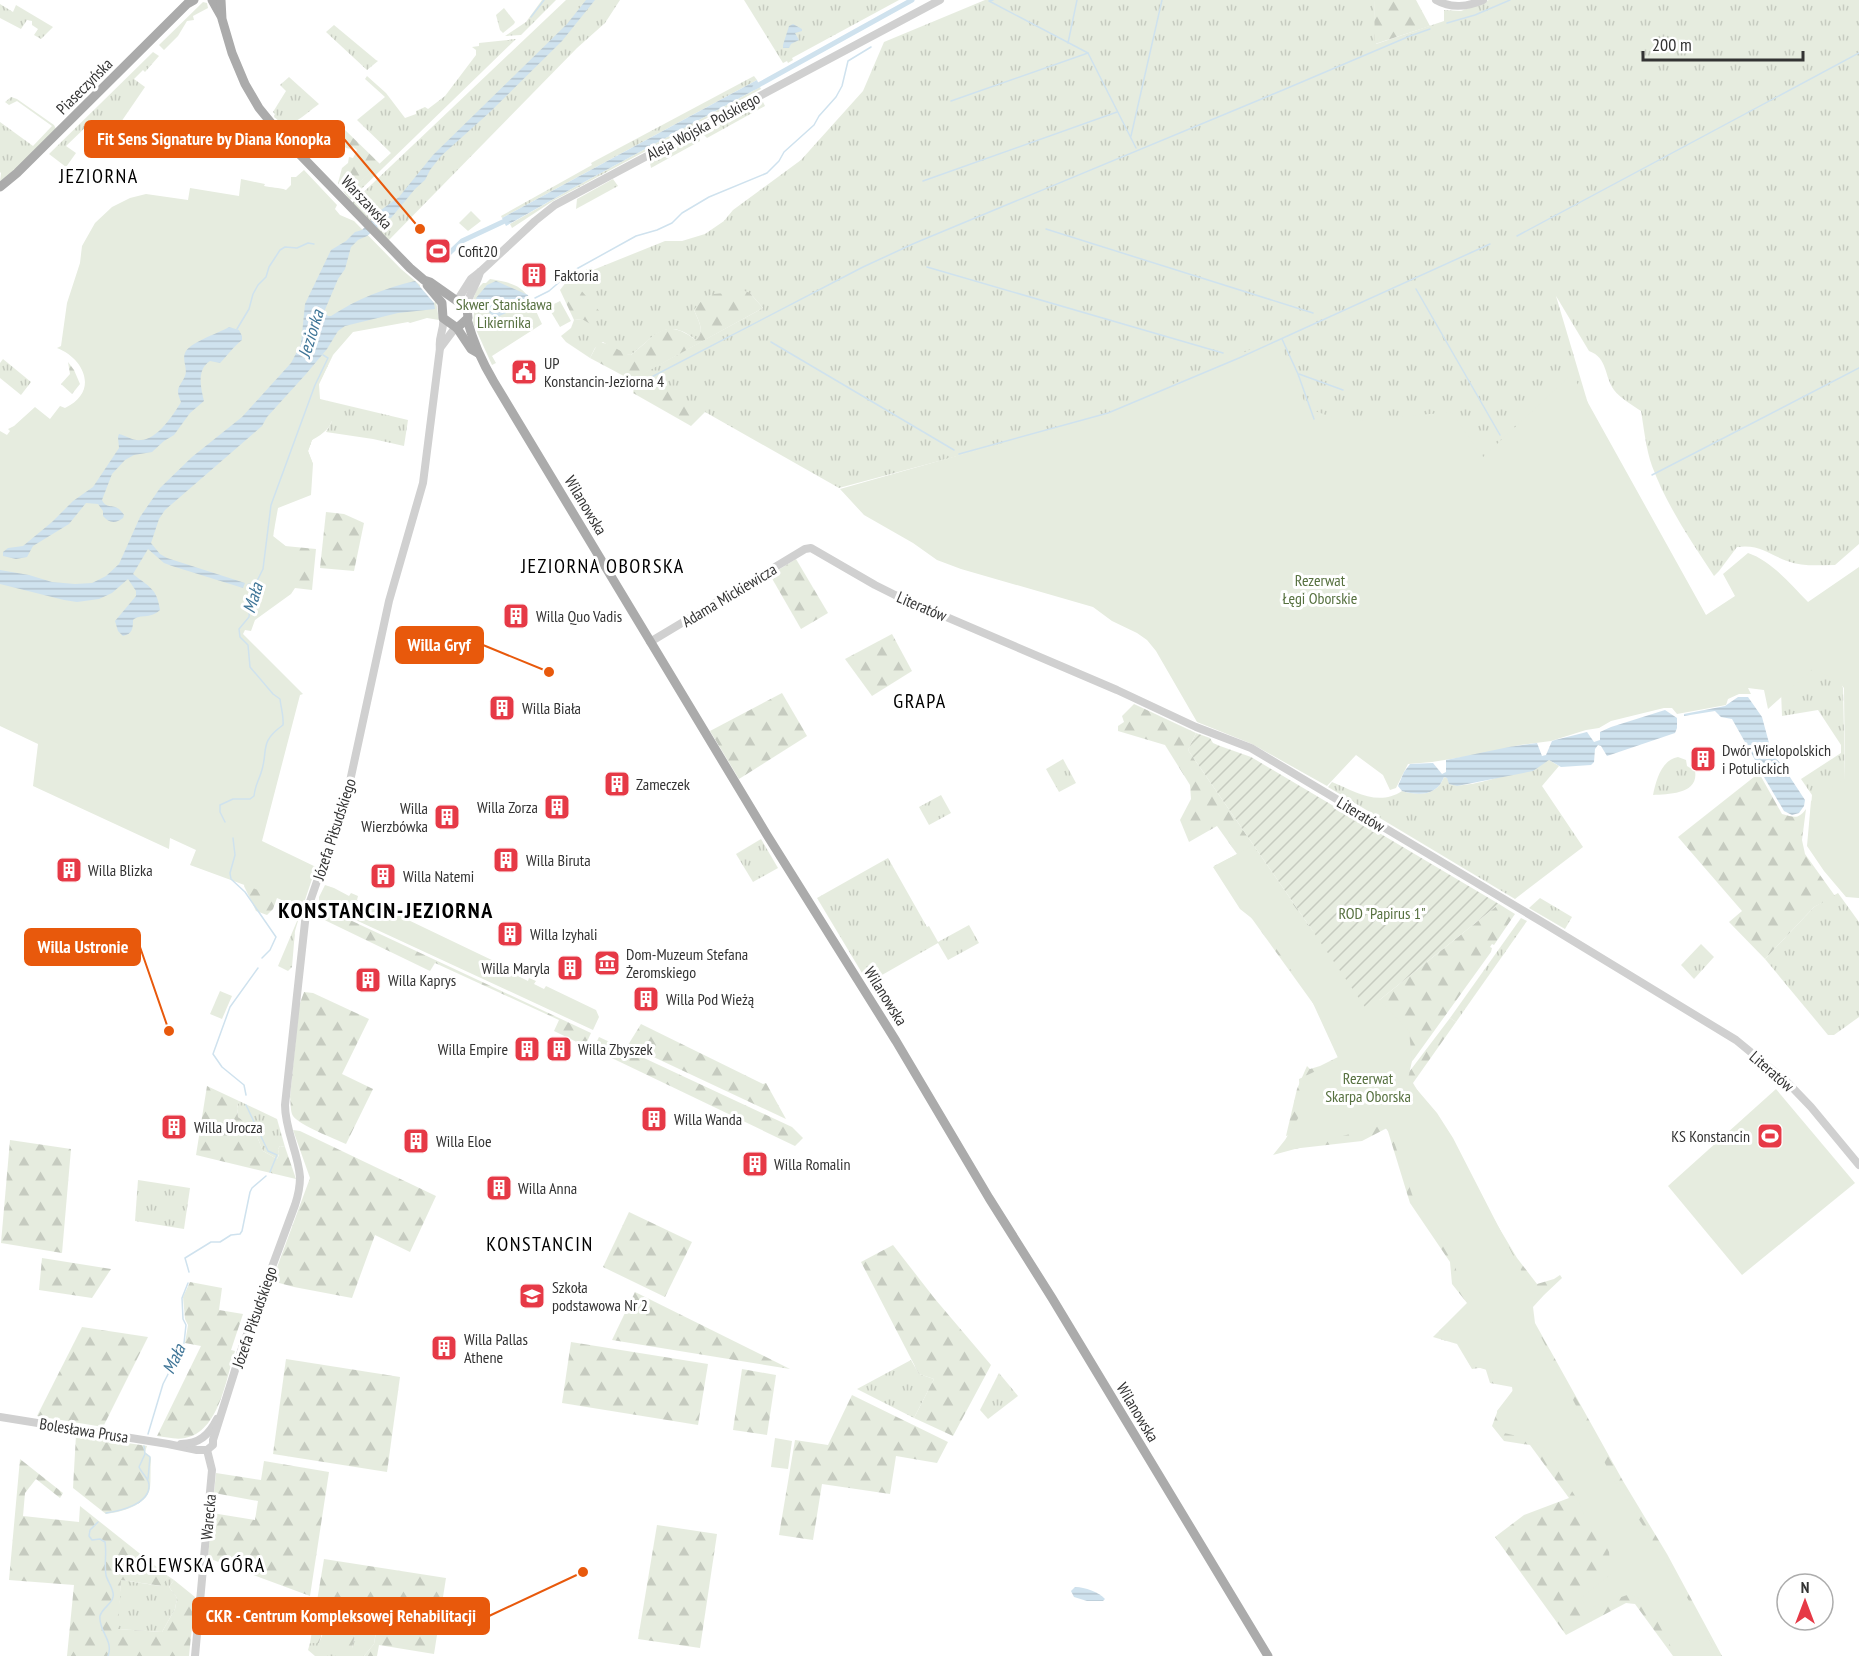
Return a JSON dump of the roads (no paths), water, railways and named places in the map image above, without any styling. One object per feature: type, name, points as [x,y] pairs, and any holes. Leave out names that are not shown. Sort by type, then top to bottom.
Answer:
[{"type":"main road","name":"Warszawska","points":[[212,0],[222,19],[239,70],[259,108],[281,135],[351,209],[424,280],[440,299],[443,314]]},
{"type":"main road","name":"Warszawska","points":[[221,0],[222,19]]},
{"type":"main road","name":"Piaseczyńska","points":[[0,187],[55,136],[190,1]]},
{"type":"main road","name":"Warszawska","points":[[424,280],[455,299]]},
{"type":"main road","points":[[455,299],[467,308],[469,313],[467,320],[456,328],[443,314],[449,303],[455,299]]},
{"type":"main road","name":"Wilanowska","points":[[467,320],[478,353],[650,642],[776,851],[896,1041],[1268,1656]]},
{"type":"main road","name":"Wilanowska","points":[[456,328],[471,349],[478,353]]},
{"type":"street","name":"Aleja Wojska Polskiego","points":[[455,299],[465,290],[471,279],[555,205],[940,0]]},
{"type":"street","points":[[1436,0],[1447,5],[1461,7],[1483,0]]},
{"type":"street","name":"Aleja Wojska Polskiego","points":[[467,308],[468,298],[479,279],[480,272]]},
{"type":"street","name":"Józefa Piłsudskiego","points":[[206,1439],[222,1410],[299,1189],[298,1164],[285,1118],[285,1105],[306,913],[347,795],[389,601],[423,483],[440,348],[439,340],[444,325],[443,314]]},
{"type":"street","points":[[440,348],[456,328]]},
{"type":"street","name":"Adama Mickiewicza","points":[[650,642],[808,548]]},
{"type":"street","name":"Literatów","points":[[808,548],[895,595],[1264,755],[1736,1040],[1787,1082],[1859,1165]]},
{"type":"street","name":"Bolesława Prusa","points":[[0,1417],[197,1450],[205,1449]]},
{"type":"street","points":[[205,1449],[213,1446],[206,1439]]},
{"type":"street","name":"Bolesława Prusa","points":[[168,1444],[185,1444],[206,1439]]},
{"type":"street","name":"Warecka","points":[[195,1656],[212,1470],[205,1449],[200,1445],[206,1439]]},
{"type":"water","name":"Jeziorka","points":[[586,0],[595,0],[562,41],[490,112],[441,156],[425,180],[391,218],[351,247],[345,269],[338,279],[324,312],[331,316],[372,295],[415,281],[434,303],[435,309],[398,313],[345,326],[338,331],[327,349],[267,417],[262,426],[165,510],[159,519],[151,543],[160,554],[245,583],[243,588],[164,563],[148,549],[133,574],[154,592],[160,610],[152,615],[133,620],[131,631],[123,636],[118,631],[115,621],[136,596],[136,591],[128,579],[112,593],[99,599],[77,602],[0,584],[0,570],[52,582],[92,583],[106,576],[119,564],[140,517],[160,488],[192,457],[242,417],[291,363],[301,344],[305,304],[331,250],[355,232],[362,230],[381,210],[399,197],[433,155],[567,24]]},
{"type":"water","points":[[793,24],[802,29],[795,33],[799,40],[791,44],[789,48],[783,48],[789,26]]},
{"type":"water","points":[[757,80],[760,87],[506,226],[502,218]]},
{"type":"water","points":[[496,281],[528,295],[529,299],[515,309],[495,318],[476,298],[487,285]]},
{"type":"water","points":[[229,327],[239,330],[242,340],[220,363],[210,361],[203,369],[201,379],[204,401],[190,413],[174,435],[152,452],[134,455],[125,460],[112,474],[102,500],[105,504],[119,509],[124,514],[123,518],[115,522],[110,521],[103,516],[103,511],[98,504],[86,503],[69,524],[33,546],[27,557],[16,559],[3,556],[3,552],[8,548],[23,546],[73,501],[93,487],[119,448],[119,434],[141,440],[159,431],[181,402],[178,391],[186,373],[184,356],[187,349]]},
{"type":"water","points":[[1738,697],[1748,697],[1762,717],[1772,754],[1805,800],[1799,813],[1792,815],[1784,811],[1761,772],[1763,763],[1755,760],[1732,719],[1721,717],[1715,711],[1684,716],[1684,714],[1725,706]]},
{"type":"water","points":[[1665,710],[1677,718],[1675,733],[1607,756],[1598,745],[1595,749],[1594,762],[1591,765],[1561,767],[1549,760],[1533,771],[1457,786],[1449,784],[1447,778],[1444,777],[1437,788],[1421,794],[1402,791],[1398,786],[1410,764],[1433,763],[1442,774],[1446,772],[1446,760],[1537,743],[1542,756],[1546,755],[1552,741],[1587,732],[1594,742],[1600,740],[1600,732],[1611,727]]},
{"type":"water","points":[[1075,1587],[1092,1590],[1105,1599],[1087,1601],[1074,1597],[1071,1591]]},
{"type":"waterway","points":[[531,17],[544,0]]},
{"type":"waterway","points":[[755,87],[912,0]]},
{"type":"waterway","points":[[993,0],[989,1],[1088,53],[1136,148]]},
{"type":"waterway","points":[[1068,43],[1077,0]]},
{"type":"waterway","points":[[1131,136],[1162,0]]},
{"type":"waterway","points":[[1447,23],[1475,15],[1510,0]]},
{"type":"waterway","points":[[638,384],[863,267],[915,243],[1430,29]]},
{"type":"waterway","points":[[535,298],[549,291],[571,272],[636,236],[672,223],[682,213],[709,197],[767,173],[784,152],[814,125],[836,97],[842,86],[848,61],[871,47]]},
{"type":"waterway","points":[[951,101],[1088,53]]},
{"type":"waterway","points":[[1517,236],[1859,53]]},
{"type":"waterway","points":[[923,181],[1117,112]]},
{"type":"waterway","points":[[442,260],[462,241],[509,219]]},
{"type":"waterway","points":[[1046,229],[1313,313]]},
{"type":"waterway","points":[[237,329],[249,309],[253,294],[266,277],[269,267],[280,250],[285,247],[297,248],[308,243],[314,244]]},
{"type":"waterway","points":[[959,454],[1108,413],[1239,358],[1490,244]]},
{"type":"waterway","points":[[927,267],[1223,353]]},
{"type":"waterway","points":[[1416,289],[1500,435]]},
{"type":"waterway","points":[[1282,339],[1298,374],[1314,419]]},
{"type":"waterway","points":[[771,342],[954,450]]},
{"type":"waterway","name":"Mała","points":[[225,822],[220,812],[220,805],[233,799],[250,799],[254,796],[267,742],[283,725],[280,699],[250,667],[248,645],[240,637],[239,629],[249,617],[251,593],[263,569],[271,505],[315,385],[328,358],[323,355]]},
{"type":"waterway","points":[[1652,475],[1859,368]]},
{"type":"waterway","points":[[1299,374],[1343,390]]},
{"type":"waterway","name":"Mała","points":[[249,586],[254,587]]},
{"type":"waterway","name":"Mała","points":[[233,838],[235,855],[230,873],[231,879],[245,892],[276,937],[270,950],[262,958]]},
{"type":"waterway","name":"Mała","points":[[246,1095],[244,1085],[222,1067],[213,1054],[230,1007],[258,968]]},
{"type":"waterway","name":"Mała","points":[[246,1105],[268,1151],[277,1155],[270,1172]]},
{"type":"waterway","name":"Mała","points":[[189,1272],[185,1258],[211,1242],[220,1242],[231,1235],[240,1234],[250,1192],[266,1176]]},
{"type":"waterway","name":"Mała","points":[[148,1434],[163,1384],[184,1343],[186,1325],[183,1319],[182,1298],[188,1283]]},
{"type":"waterway","name":"Mała","points":[[106,1513],[140,1502],[148,1492],[148,1480],[139,1467],[145,1454],[144,1446]]},
{"type":"waterway","name":"Mała","points":[[146,1454],[150,1457],[148,1479]]},
{"type":"waterway","name":"Mała","points":[[98,1522],[90,1530],[89,1536],[92,1540],[100,1539],[105,1542],[106,1575],[113,1591],[112,1599],[100,1616],[101,1626],[108,1640],[108,1656]]},
{"type":"place","name":"Fit Sens Signature by Diana Konopka","points":[[420,229]]},
{"type":"place","name":"Cofit20","points":[[438,251]]},
{"type":"place","name":"Faktoria","points":[[534,275]]},
{"type":"place","name":"UP Konstancin-Jeziorna 4","points":[[524,372]]},
{"type":"place","name":"Willa Quo Vadis","points":[[516,616]]},
{"type":"place","name":"Willa Gryf","points":[[549,672]]},
{"type":"place","name":"Willa Biała","points":[[502,708]]},
{"type":"place","name":"Dwór Wielopolskich i Potulickich","points":[[1703,759]]},
{"type":"place","name":"Zameczek","points":[[617,784]]},
{"type":"place","name":"Willa Zorza","points":[[557,807]]},
{"type":"place","name":"Willa Wierzbówka","points":[[447,817]]},
{"type":"place","name":"Willa Biruta","points":[[506,860]]},
{"type":"place","name":"Willa Blizka","points":[[69,870]]},
{"type":"place","name":"Willa Natemi","points":[[383,876]]},
{"type":"place","name":"Willa Izyhali","points":[[510,934]]},
{"type":"place","name":"Dom-Muzeum Stefana Żeromskiego","points":[[607,963]]},
{"type":"place","name":"Willa Maryla","points":[[570,968]]},
{"type":"place","name":"Willa Kaprys","points":[[368,980]]},
{"type":"place","name":"Willa Pod Wieżą","points":[[646,999]]},
{"type":"place","name":"Willa Ustronie","points":[[169,1031]]},
{"type":"place","name":"Willa Empire","points":[[527,1049]]},
{"type":"place","name":"Willa Zbyszek","points":[[559,1049]]},
{"type":"place","name":"Willa Wanda","points":[[654,1119]]},
{"type":"place","name":"Willa Urocza","points":[[174,1127]]},
{"type":"place","name":"KS Konstancin","points":[[1770,1136]]},
{"type":"place","name":"Willa Eloe","points":[[416,1141]]},
{"type":"place","name":"Willa Romalin","points":[[755,1164]]},
{"type":"place","name":"Willa Anna","points":[[499,1188]]},
{"type":"place","name":"Szkoła podstawowa Nr 2","points":[[532,1296]]},
{"type":"place","name":"Willa Pallas Athene","points":[[444,1348]]},
{"type":"place","name":"CKR - Centrum Kompleksowej Rehabilitacji","points":[[583,1572]]},
{"type":"district","name":"JEZIORNA","points":[[99,176]]},
{"type":"district","name":"JEZIORNA OBORSKA","points":[[603,566]]},
{"type":"district","name":"GRAPA","points":[[920,701]]},
{"type":"district","name":"KONSTANCIN-JEZIORNA","points":[[386,910]]},
{"type":"district","name":"KONSTANCIN","points":[[540,1244]]},
{"type":"district","name":"KRÓLEWSKA GÓRA","points":[[190,1565]]},
{"type":"park label","name":"Skwer Stanisława Likiernika","points":[[504,313]]},
{"type":"park label","name":"Rezerwat Łęgi Oborskie","points":[[1320,589]]},
{"type":"park label","name":"ROD \"Papirus 1\"","points":[[1382,913]]},
{"type":"park label","name":"Rezerwat Skarpa Oborska","points":[[1368,1087]]}]
